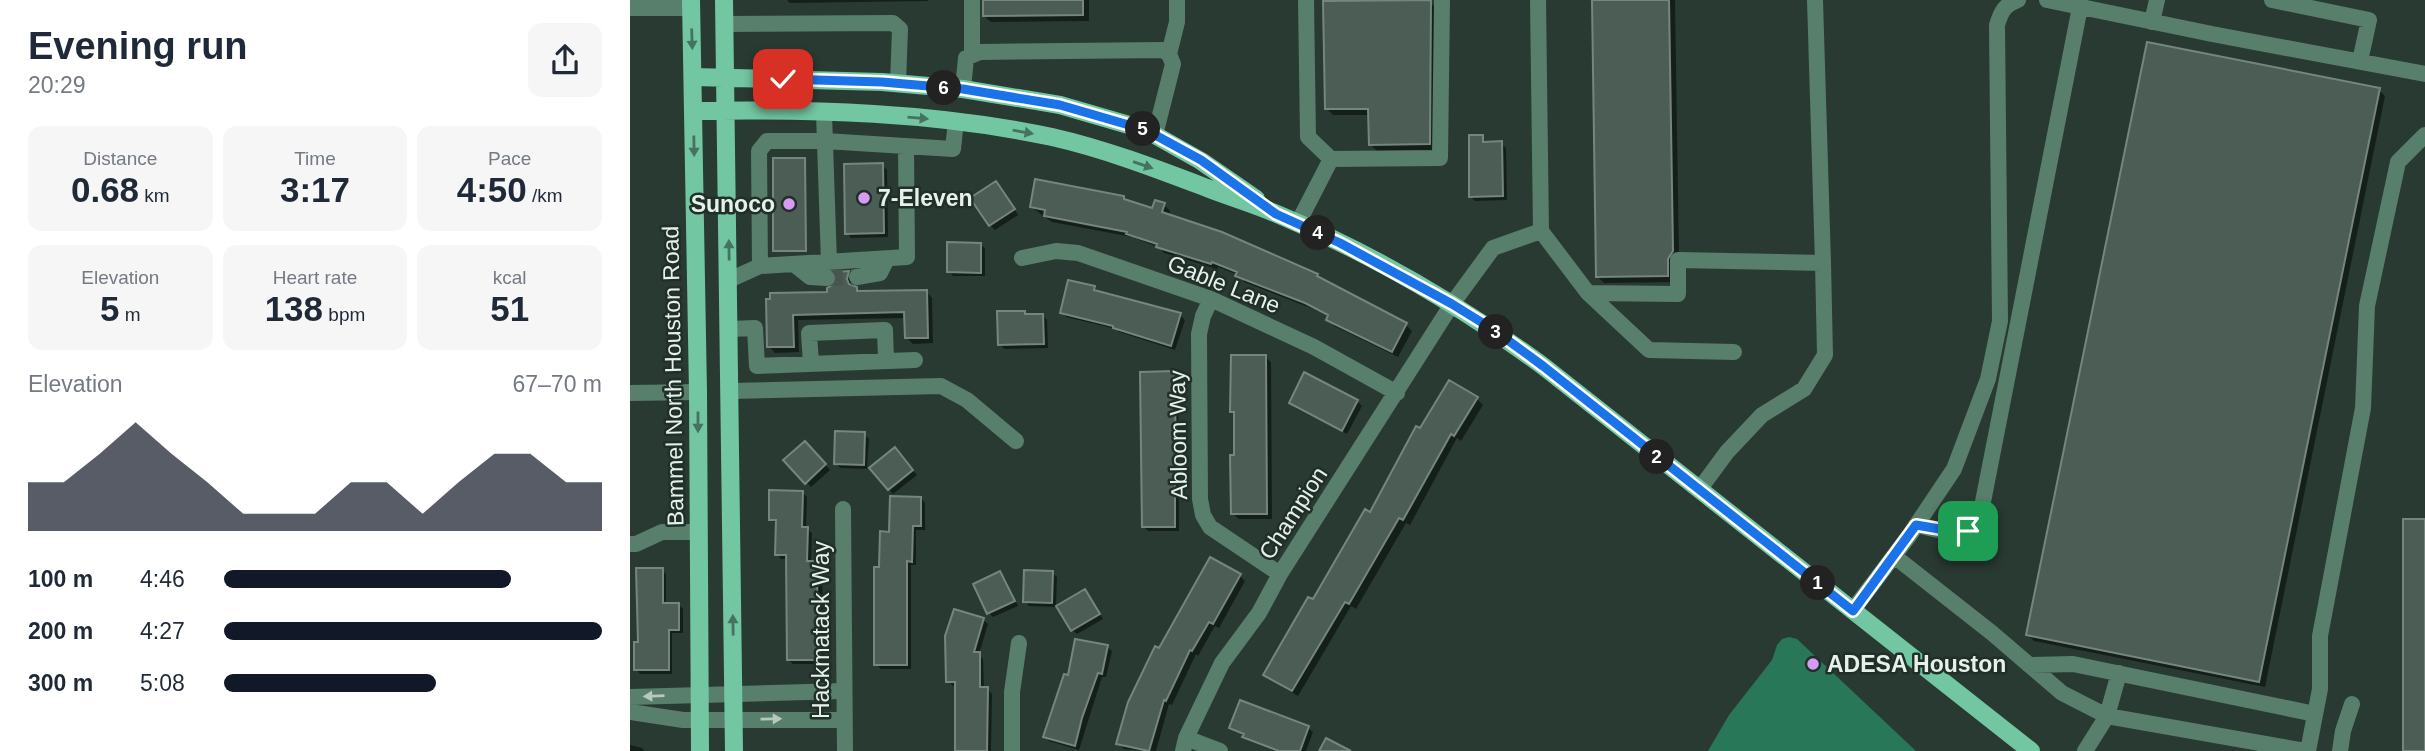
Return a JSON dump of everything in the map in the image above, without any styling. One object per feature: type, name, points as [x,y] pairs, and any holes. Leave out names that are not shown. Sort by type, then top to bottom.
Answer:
[{"type":"main road","points":[[724,0],[734,751]]},
{"type":"main road","name":"Bammel North Houston Road","points":[[691,4],[698,392],[700,751]]},
{"type":"main road","points":[[694,77],[898,84],[963,89],[1060,105],[1146,130],[1201,160],[1276,214]]},
{"type":"main road","points":[[956,121],[963,89]]},
{"type":"main road","points":[[694,111],[824,113],[956,121],[1053,137],[1276,214],[1340,243],[1452,304],[1494,330],[1543,366],[2031,751]]},
{"type":"main road","points":[[698,392],[731,391]]},
{"type":"street","points":[[972,0],[972,54]]},
{"type":"street","points":[[1169,54],[1177,22],[1177,0]]},
{"type":"street","points":[[1306,0],[1308,137],[1332,159],[1440,158],[1442,0]]},
{"type":"street","points":[[1538,0],[1541,231],[1588,293],[1649,350],[1734,352]]},
{"type":"street","points":[[1699,490],[1727,452],[1762,415],[1804,389],[1825,355],[1815,0]]},
{"type":"street","points":[[1853,611],[1955,469],[1988,379],[2000,321],[1997,25],[2001,11],[2011,2],[2018,0]]},
{"type":"street","points":[[2047,0],[2425,74]]},
{"type":"street","points":[[2152,22],[2157,0]]},
{"type":"street","points":[[2272,0],[2368,20],[2360,61]]},
{"type":"street","points":[[630,8],[691,4]]},
{"type":"street","points":[[1916,525],[1957,532],[1968,531],[1975,527],[1980,517],[2080,6]]},
{"type":"street","points":[[725,23],[893,23],[900,29],[898,84]]},
{"type":"street","points":[[963,89],[966,58],[972,54],[1163,50],[1169,54],[1173,64],[1155,135]]},
{"type":"street","points":[[824,113],[828,270]]},
{"type":"street","points":[[760,266],[758,151],[767,141],[825,141],[953,149],[956,121]]},
{"type":"street","points":[[1894,556],[2062,693],[2107,716],[2306,751],[2320,689],[2320,636],[2363,408],[2367,306],[2398,162],[2425,135]]},
{"type":"street","points":[[729,280],[760,266],[794,265],[828,270],[907,257],[906,146]]},
{"type":"street","points":[[1298,223],[1332,159]]},
{"type":"street","name":"Champion","points":[[1185,744],[1222,663],[1259,613],[1280,575],[1452,304],[1493,248],[1541,231]]},
{"type":"street","name":"Gable Lane","points":[[1022,258],[1056,251],[1078,253],[1211,299],[1314,347],[1398,393]]},
{"type":"street","points":[[857,278],[880,273],[887,259]]},
{"type":"street","points":[[1588,293],[1678,294],[1678,260],[1823,262]]},
{"type":"street","name":"Abloom Way","points":[[1211,299],[1199,334],[1200,499],[1203,515],[1210,527],[1280,575]]},
{"type":"street","points":[[2000,321],[2018,324]]},
{"type":"street","points":[[730,329],[755,328],[757,366],[915,360]]},
{"type":"street","points":[[811,364],[809,333],[885,330],[886,361]]},
{"type":"street","points":[[731,391],[940,386],[967,400],[1016,441]]},
{"type":"street","points":[[630,393],[698,392]]},
{"type":"street","name":"Hackmatack Way","points":[[843,509],[845,751]]},
{"type":"street","points":[[630,544],[636,544],[662,532],[699,532]]},
{"type":"street","points":[[1012,751],[1012,692],[1018,643]]},
{"type":"street","points":[[2029,665],[2073,664],[2315,714]]},
{"type":"street","points":[[2085,751],[2107,716],[2119,674]]},
{"type":"street","points":[[630,697],[844,691]]},
{"type":"street","points":[[2340,751],[2352,704]]},
{"type":"street","points":[[630,712],[665,719],[844,720]]},
{"type":"street","points":[[1185,744],[1220,751]]},
{"type":"shaded area","points":[[1782,639],[1797,639],[1916,751],[1708,751],[1729,715],[1772,660],[1777,645]]},
{"type":"building","points":[[983,0],[1083,0],[1083,15],[983,16]]},
{"type":"building","points":[[1431,0],[1430,144],[1369,145],[1368,109],[1325,109],[1323,1]]},
{"type":"building","points":[[1592,0],[1669,0],[1673,251],[1668,259],[1668,276],[1596,277]]},
{"type":"building","points":[[2147,42],[2380,88],[2259,682],[2026,635]]},
{"type":"building","points":[[1469,135],[1483,135],[1483,142],[1502,141],[1503,196],[1469,197]]},
{"type":"building","name":"Sunoco","points":[[773,158],[805,158],[806,251],[773,251]]},
{"type":"building","name":"7-Eleven","points":[[883,163],[884,233],[845,234],[844,164]]},
{"type":"building","points":[[1035,179],[1124,196],[1124,199],[1152,208],[1155,200],[1165,203],[1162,212],[1222,232],[1318,274],[1317,276],[1407,323],[1392,352],[1326,320],[1328,315],[1305,303],[1235,276],[1237,272],[1212,262],[1211,264],[1156,247],[1157,244],[1126,234],[1127,232],[1044,216],[1045,210],[1030,207]]},
{"type":"building","points":[[996,181],[1015,209],[989,226],[970,198]]},
{"type":"building","points":[[947,242],[981,243],[981,273],[947,272]]},
{"type":"building","points":[[849,271],[849,284],[857,287],[857,291],[927,290],[928,338],[905,338],[904,312],[793,315],[794,347],[767,347],[766,299],[770,299],[770,293],[827,292],[827,288],[836,283],[835,272]]},
{"type":"building","points":[[1068,280],[1095,286],[1094,290],[1181,313],[1171,346],[1113,326],[1060,313]]},
{"type":"building","points":[[997,311],[1043,314],[1044,344],[998,345]]},
{"type":"building","points":[[1231,355],[1266,355],[1267,514],[1231,514],[1230,455],[1234,455],[1234,412],[1230,412]]},
{"type":"building","points":[[1174,371],[1177,472],[1175,527],[1142,527],[1140,372]]},
{"type":"building","points":[[1304,372],[1358,400],[1342,431],[1289,403]]},
{"type":"building","points":[[1449,380],[1478,397],[1454,436],[1451,434],[1403,520],[1399,518],[1349,604],[1345,602],[1292,691],[1263,675],[1308,597],[1313,599],[1365,509],[1370,512],[1416,426],[1420,428]]},
{"type":"building","points":[[835,431],[865,432],[864,465],[834,464]]},
{"type":"building","points":[[805,441],[826,464],[805,484],[783,460]]},
{"type":"building","points":[[895,447],[913,470],[888,490],[869,468]]},
{"type":"building","points":[[769,490],[803,491],[802,527],[808,527],[807,561],[818,561],[820,660],[787,660],[786,555],[775,555],[776,520],[769,520]]},
{"type":"building","points":[[890,496],[921,497],[921,526],[913,526],[912,562],[907,561],[907,665],[874,665],[874,567],[879,567],[880,531],[889,532]]},
{"type":"building","points":[[2403,519],[2425,519],[2425,751],[2403,751]]},
{"type":"building","points":[[1210,557],[1241,574],[1213,624],[1209,622],[1192,651],[1190,650],[1166,701],[1164,700],[1149,751],[1116,744],[1128,702],[1155,646],[1159,648]]},
{"type":"building","points":[[636,568],[663,568],[663,603],[679,603],[679,630],[669,630],[669,670],[634,670],[634,642],[638,642]]},
{"type":"building","points":[[1024,570],[1053,571],[1052,603],[1023,602]]},
{"type":"building","points":[[1000,571],[1015,601],[987,614],[973,584]]},
{"type":"building","points":[[1085,589],[1100,614],[1071,631],[1056,606]]},
{"type":"building","points":[[954,609],[984,618],[974,652],[980,652],[980,687],[988,687],[987,751],[955,751],[955,682],[946,682],[945,636]]},
{"type":"building","points":[[1075,639],[1108,645],[1102,674],[1098,673],[1075,746],[1043,737],[1064,674],[1068,675]]},
{"type":"building","points":[[1240,700],[1309,726],[1300,751],[1279,751],[1242,737],[1244,734],[1229,728]]},
{"type":"building","points":[[1326,738],[1351,751],[1319,751]]},
{"type":"tunnel","points":[[827,278],[857,277]]},
{"type":"place","name":"7-Eleven","points":[[864,198]]},
{"type":"place","name":"Sunoco","points":[[789,204]]},
{"type":"place","name":"ADESA Houston","points":[[1813,664]]},
{"type":"route","points":[[783,79],[882,82],[963,89],[1060,105],[1146,130],[1201,160],[1276,214],[1340,243],[1494,330],[1853,611],[1916,525],[1957,532],[1968,531]]}]
